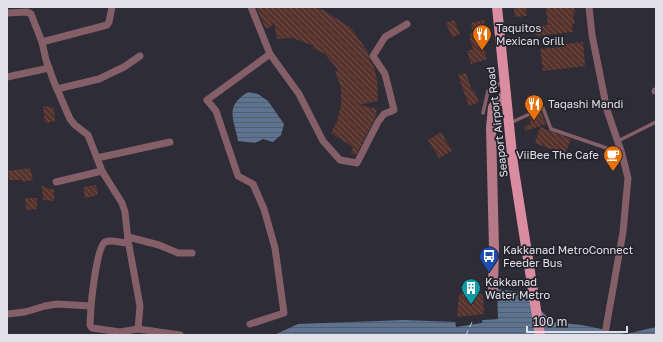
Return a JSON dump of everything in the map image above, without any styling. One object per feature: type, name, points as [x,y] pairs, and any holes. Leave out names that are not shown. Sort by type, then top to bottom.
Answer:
[{"type":"main road","name":"Seaport Airport Road","points":[[497,7],[504,81],[517,186],[540,335]]},
{"type":"street","points":[[42,42],[107,25],[112,7]]},
{"type":"street","points":[[251,7],[270,54],[299,94],[323,141],[340,160],[357,163],[378,122],[384,114],[394,110],[384,74],[373,56],[384,37],[407,24]]},
{"type":"street","points":[[589,7],[592,35],[607,110],[618,141],[628,178],[623,232],[606,328]]},
{"type":"street","points":[[7,13],[27,12],[32,14],[49,68],[70,119],[88,135],[102,171],[122,203],[125,212],[128,239],[140,306],[138,329]]},
{"type":"street","points":[[250,324],[284,313],[275,248],[264,209],[253,184],[238,176],[216,111],[207,100],[270,54]]},
{"type":"street","points":[[57,89],[99,79],[124,67],[140,56]]},
{"type":"street","points":[[7,77],[49,68]]},
{"type":"street","points":[[494,288],[490,128],[494,107],[506,94]]},
{"type":"street","points":[[97,158],[170,142]]},
{"type":"street","points":[[56,182],[102,171]]},
{"type":"street","points":[[128,239],[159,245],[178,253],[192,253]]},
{"type":"street","points":[[128,239],[127,243],[110,241],[105,242],[101,246],[96,267],[90,325],[92,328],[120,332],[138,329],[180,335]]},
{"type":"street","points":[[7,314],[25,312],[57,304],[91,306]]},
{"type":"lane","points":[[483,112],[488,91],[504,81]]},
{"type":"lane","points":[[509,124],[543,108],[551,129],[622,154]]},
{"type":"lane","points":[[618,141],[656,122]]},
{"type":"water","points":[[248,92],[258,94],[268,101],[284,124],[281,135],[273,142],[263,139],[255,143],[238,141],[232,114],[233,108],[241,97]]},
{"type":"water","points":[[497,289],[521,292],[553,322],[582,325],[626,334],[656,327],[656,335],[274,335],[298,324],[404,320],[456,322],[498,319]]},
{"type":"pier","points":[[482,318],[482,323],[456,327],[455,320]]},
{"type":"building","points":[[259,7],[315,7],[323,10],[350,27],[368,52],[377,79],[378,101],[359,105],[377,109],[375,118],[356,155],[351,153],[353,147],[331,133],[337,122],[341,109],[341,87],[335,72],[338,70],[325,54],[313,48],[314,46],[293,38],[277,39],[274,23],[269,28],[265,27],[257,9]]},
{"type":"building","points":[[514,7],[526,7],[527,16],[515,17]]},
{"type":"building","points":[[574,7],[575,14],[573,14],[575,24],[572,24],[573,32],[536,36],[535,27],[548,25],[546,8]]},
{"type":"building","points":[[454,20],[460,34],[452,37],[446,23]]},
{"type":"building","points":[[484,20],[487,39],[481,41],[487,59],[471,64],[467,51],[473,49],[469,34],[473,33],[471,23]]},
{"type":"building","points":[[583,42],[585,66],[543,71],[540,49],[563,47],[562,44]]},
{"type":"building","points":[[466,73],[472,91],[474,90],[479,102],[469,106],[458,75]]},
{"type":"building","points":[[43,106],[54,108],[55,121],[45,123]]},
{"type":"building","points":[[541,112],[546,124],[526,131],[524,127],[531,124],[529,118]]},
{"type":"building","points":[[540,127],[571,139],[565,154],[535,143]]},
{"type":"building","points":[[441,132],[452,151],[439,158],[428,140]]},
{"type":"building","points":[[30,168],[33,180],[22,182],[22,180],[9,180],[8,171]]},
{"type":"building","points":[[96,185],[98,195],[85,198],[83,187]]},
{"type":"building","points":[[42,186],[54,190],[54,201],[43,200]]},
{"type":"building","points":[[25,198],[37,198],[37,209],[26,210]]},
{"type":"building","name":"Kakkanad Water Metro","points":[[479,293],[483,296],[484,314],[457,317],[459,294]]},
{"type":"ferry route","points":[[466,335],[473,320]]},
{"type":"place","name":"Taquitos Mexican Grill","points":[[482,51]]},
{"type":"place","name":"Taqashi Mandi","points":[[534,121]]},
{"type":"place","name":"ViiBee The Cafe","points":[[613,172]]},
{"type":"place","name":"Kakkanad MetroConnect Feeder Bus","points":[[489,273]]},
{"type":"place","name":"Kakkanad Water Metro","points":[[471,305]]}]
